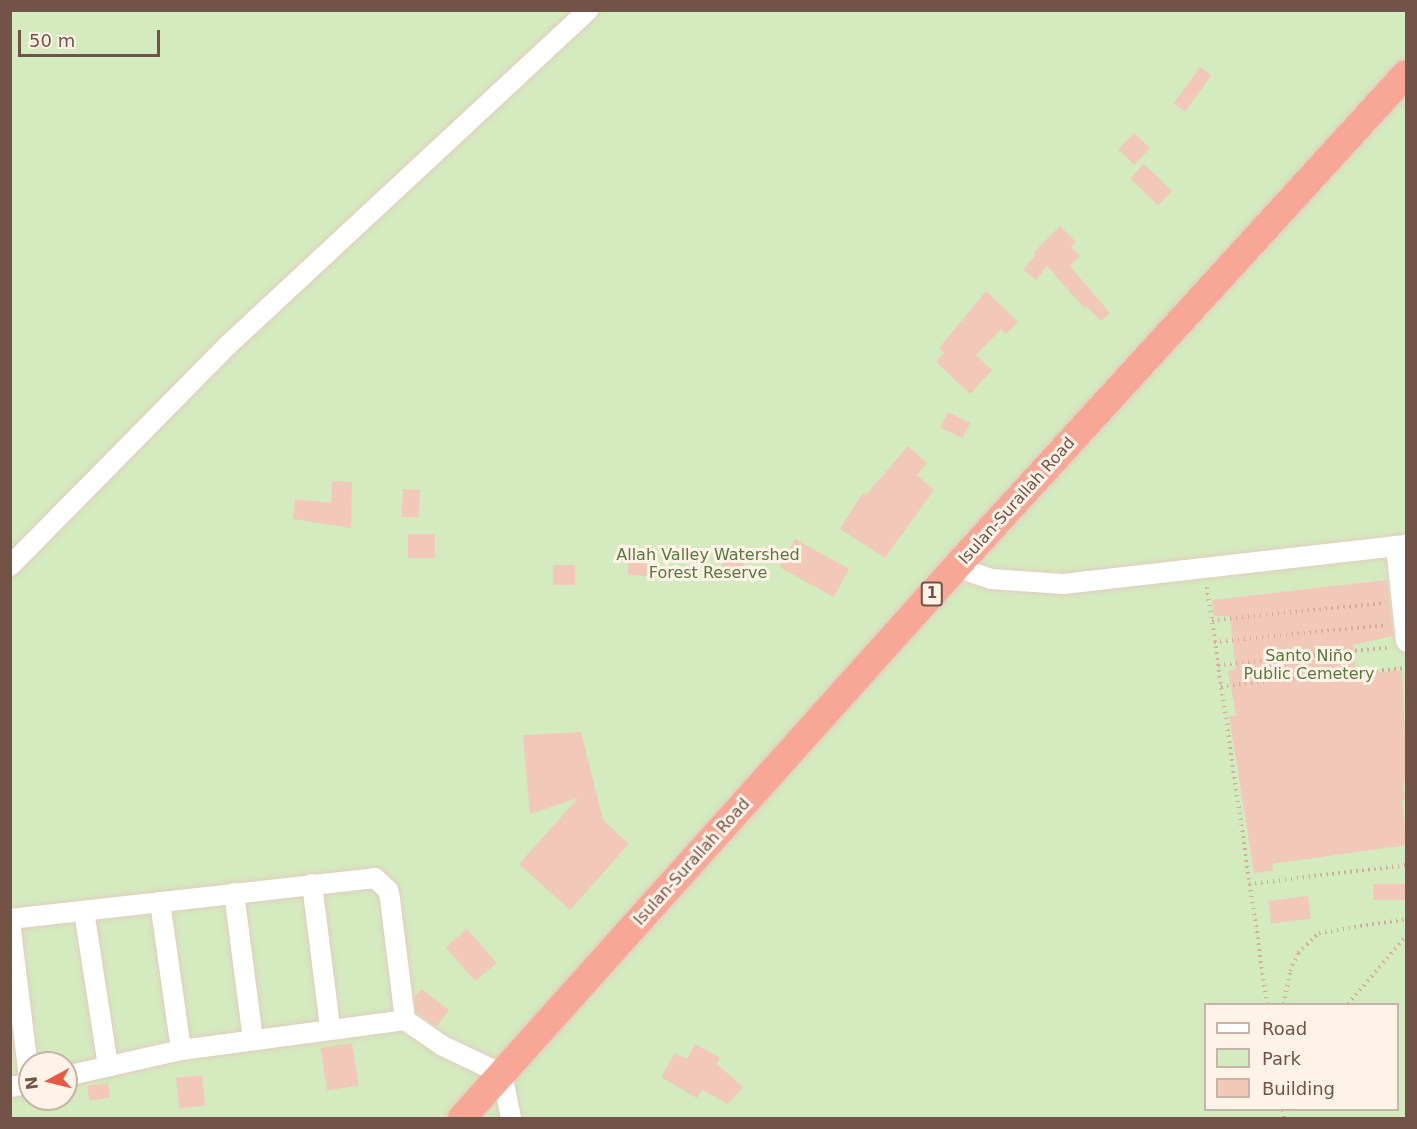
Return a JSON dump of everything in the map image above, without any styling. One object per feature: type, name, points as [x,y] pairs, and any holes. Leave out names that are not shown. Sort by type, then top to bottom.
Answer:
[{"type":"highway","name":"Isulan-Surallah Road","points":[[462,1119],[956,567],[1407,74]]},
{"type":"street","points":[[10,566],[228,345],[589,10]]},
{"type":"street","points":[[956,567],[991,579],[1063,584],[1401,546],[1402,637]]},
{"type":"street","points":[[26,1051],[10,920],[375,878],[388,890],[405,1020]]},
{"type":"street","points":[[312,884],[330,1027]]},
{"type":"street","points":[[234,893],[253,1039]]},
{"type":"street","points":[[160,902],[181,1050]]},
{"type":"street","points":[[84,911],[108,1066]]},
{"type":"street","points":[[78,1073],[181,1050],[330,1027],[405,1020],[443,1046],[502,1074],[511,1119]]},
{"type":"path","points":[[1204,569],[1267,1003]]},
{"type":"path","points":[[1212,620],[1402,601]]},
{"type":"path","points":[[1214,642],[1402,637]]},
{"type":"path","points":[[1218,665],[1402,637]]},
{"type":"path","points":[[1221,687],[1407,668]]},
{"type":"path","points":[[1249,884],[1407,865]]},
{"type":"path","points":[[1284,1003],[1290,971],[1298,953],[1319,933],[1407,919]]},
{"type":"path","points":[[1350,1003],[1407,936]]},
{"type":"green space","name":"Allah Valley Watershed Forest Reserve","points":[[10,11],[1406,11],[1406,1118],[11,1118]]},
{"type":"building","points":[[1200,67],[1211,75],[1185,112],[1174,103]]},
{"type":"building","points":[[1134,133],[1150,148],[1134,165],[1118,150]]},
{"type":"building","points":[[1144,164],[1172,191],[1158,205],[1130,178]]},
{"type":"building","points":[[1060,226],[1076,242],[1071,247],[1080,256],[1070,266],[1110,313],[1101,321],[1086,306],[1084,308],[1047,266],[1036,280],[1023,270],[1036,254],[1034,252]]},
{"type":"building","points":[[986,291],[1018,322],[1006,334],[1001,329],[976,355],[992,370],[970,394],[936,362],[944,353],[939,348]]},
{"type":"building","points":[[948,412],[970,423],[963,438],[940,427]]},
{"type":"building","points":[[908,446],[927,463],[917,475],[934,490],[885,558],[840,529],[863,493],[866,495]]},
{"type":"building","points":[[332,481],[352,482],[351,528],[293,519],[295,499],[331,503]]},
{"type":"building","points":[[403,489],[420,490],[419,518],[402,517]]},
{"type":"building","points":[[408,534],[435,534],[435,558],[408,558]]},
{"type":"building","points":[[795,539],[849,569],[834,597],[779,567]]},
{"type":"building","points":[[629,553],[648,554],[647,576],[628,575]]},
{"type":"building","points":[[723,559],[744,560],[743,581],[722,580]]},
{"type":"building","points":[[553,565],[575,565],[575,585],[553,585]]},
{"type":"building","points":[[1387,580],[1393,636],[1353,645],[1356,675],[1402,670],[1407,783],[1403,783],[1405,800],[1402,800],[1407,845],[1272,864],[1273,871],[1254,873],[1229,716],[1236,715],[1228,671],[1236,669],[1230,616],[1214,616],[1212,600]]},
{"type":"building","points":[[581,732],[603,820],[629,844],[570,910],[519,864],[578,798],[530,814],[523,735]]},
{"type":"building","points":[[1373,884],[1406,884],[1406,900],[1373,900]]},
{"type":"building","points":[[1308,896],[1311,919],[1271,924],[1268,901]]},
{"type":"building","points":[[467,929],[497,963],[475,981],[446,947]]},
{"type":"building","points":[[421,989],[449,1010],[436,1027],[416,1012],[414,998]]},
{"type":"building","points":[[352,1043],[359,1085],[327,1090],[320,1048]]},
{"type":"building","points":[[695,1044],[720,1058],[717,1064],[743,1087],[728,1104],[702,1090],[697,1098],[661,1077],[675,1053],[687,1059]]},
{"type":"building","points":[[202,1075],[205,1106],[179,1109],[176,1078]]},
{"type":"building","points":[[108,1083],[110,1098],[89,1101],[87,1086]]},
{"type":"park label","name":"Santo Niño Public Cemetery","points":[[1309,665]]}]
